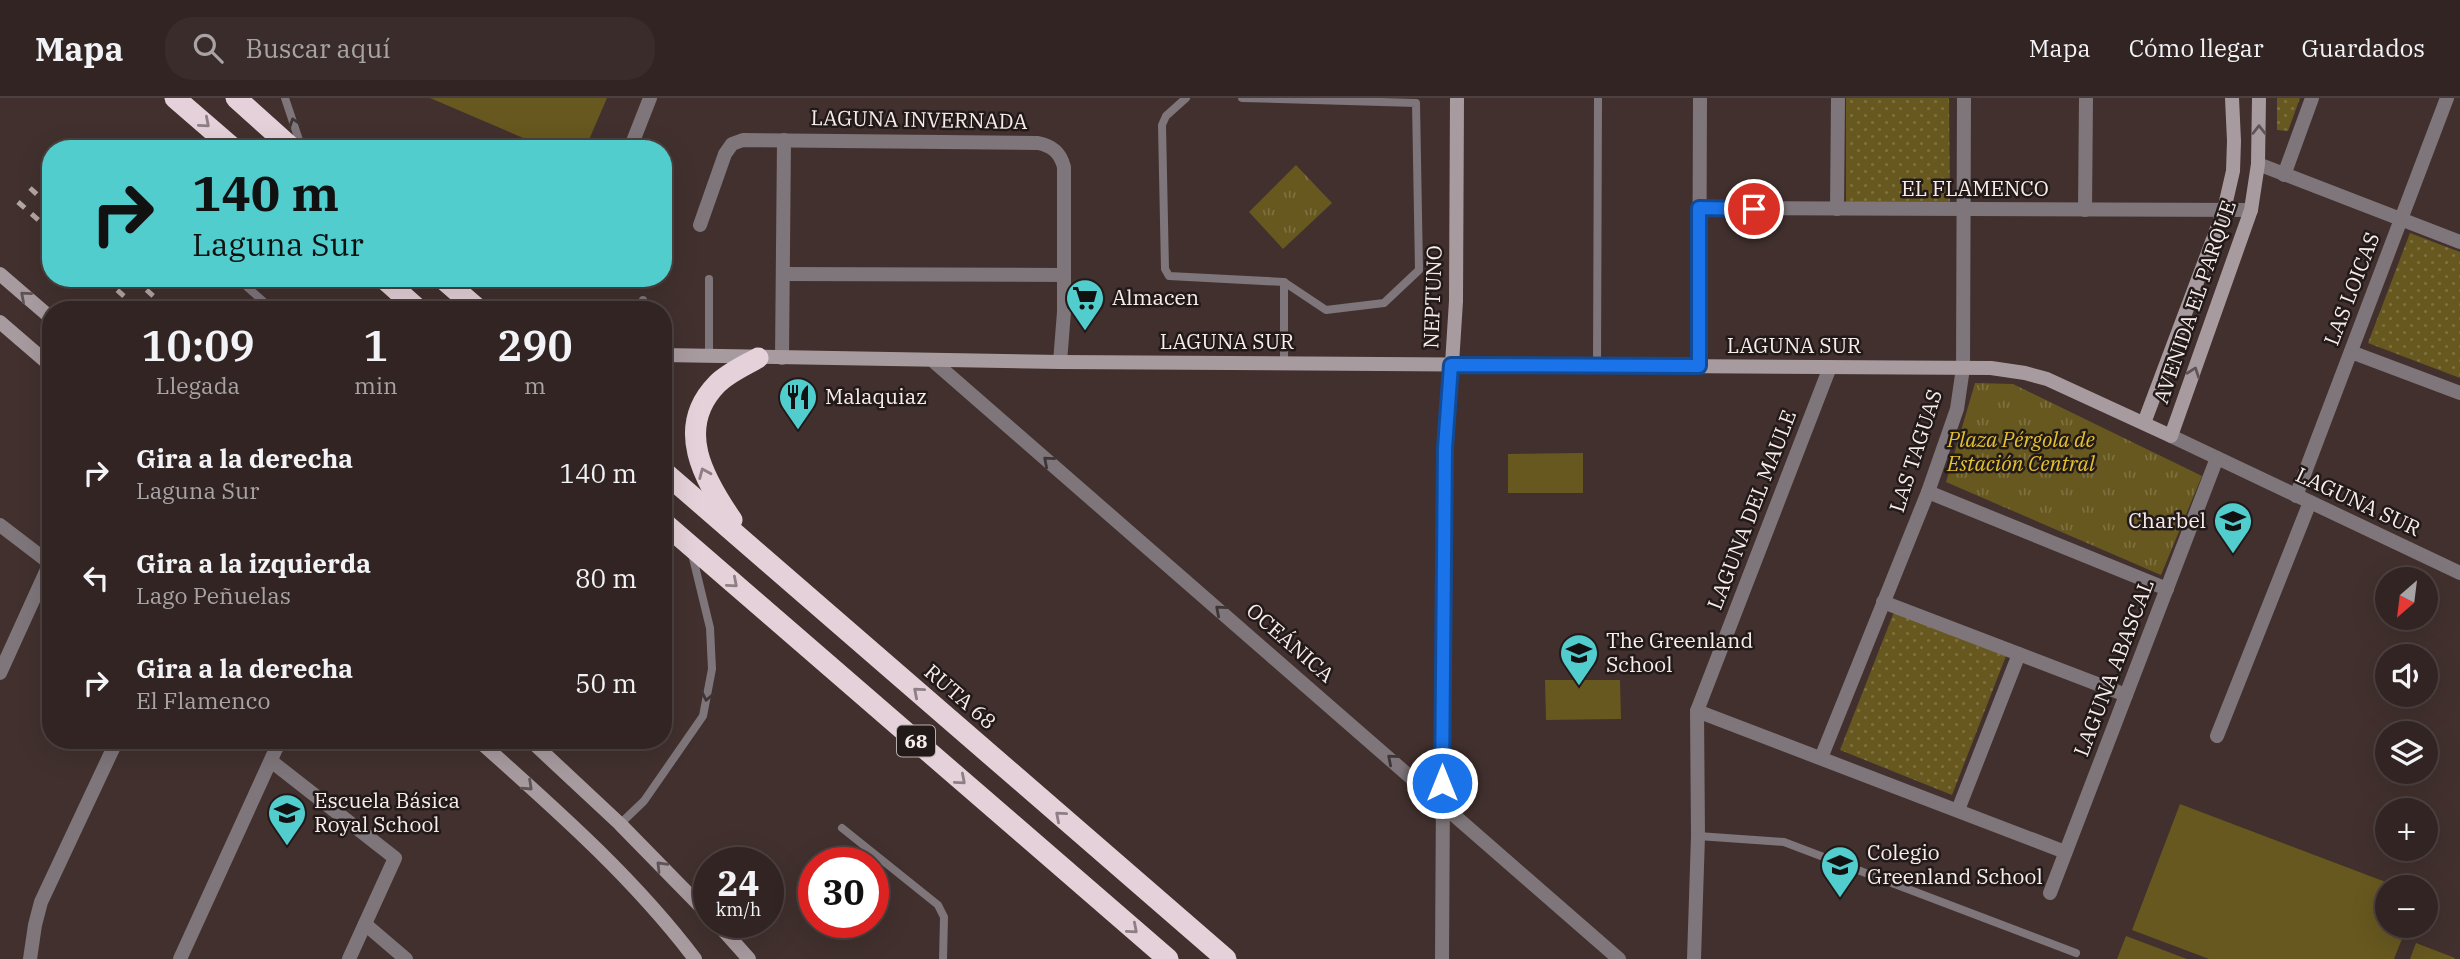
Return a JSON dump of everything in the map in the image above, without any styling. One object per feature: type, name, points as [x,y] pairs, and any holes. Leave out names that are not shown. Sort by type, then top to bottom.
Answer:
[{"type":"highway","points":[[175,98],[224,140]]},
{"type":"highway","points":[[236,98],[283,140]]},
{"type":"highway","points":[[393,287],[409,301]]},
{"type":"highway","points":[[452,287],[469,301]]},
{"type":"highway","points":[[755,550],[714,494],[703,473],[696,447],[696,430],[702,407],[715,387],[732,372],[758,358]]},
{"type":"highway","name":"RUTA 68","points":[[672,479],[1226,959]]},
{"type":"highway","name":"68","points":[[672,530],[1168,959]]},
{"type":"street","points":[[634,140],[650,98]]},
{"type":"street","name":"NEPTUNO","points":[[1442,959],[1445,448],[1456,301],[1457,98]]},
{"type":"street","points":[[1699,366],[1700,98]]},
{"type":"street","points":[[1837,209],[1838,98]]},
{"type":"street","name":"LAS TAGUAS","points":[[1821,758],[1928,492],[1956,409],[1963,368],[1964,98]]},
{"type":"street","points":[[2085,210],[2086,98]]},
{"type":"street","name":"AVENIDA EL PARQUE","points":[[2144,423],[2224,211],[2233,171],[2232,98]]},
{"type":"street","name":"AVENIDA EL PARQUE","points":[[2171,436],[2251,210],[2258,164],[2259,98]]},
{"type":"street","points":[[2284,174],[2312,98]]},
{"type":"street","points":[[2446,100],[2460,107]]},
{"type":"street","name":"LAS LOICAS","points":[[2217,736],[2303,499],[2351,352],[2446,100]]},
{"type":"street","points":[[700,225],[725,154],[732,144],[743,140],[784,140]]},
{"type":"street","name":"LAGUNA INVERNADA","points":[[782,358],[784,140],[1038,142],[1047,145],[1061,158],[1063,167],[1064,275],[1060,362]]},
{"type":"street","points":[[2258,164],[2460,242]]},
{"type":"street","name":"EL FLAMENCO","points":[[1699,208],[2251,210]]},
{"type":"street","points":[[0,274],[42,310]]},
{"type":"street","points":[[783,274],[1064,275]]},
{"type":"street","points":[[0,322],[42,358]]},
{"type":"street","points":[[2351,352],[2460,393]]},
{"type":"street","name":"LAGUNA SUR","points":[[672,355],[1060,362],[2008,369],[2036,376],[2144,423],[2460,573]]},
{"type":"street","name":"OCEÁNICA","points":[[932,360],[1619,959]]},
{"type":"street","name":"LAGUNA DEL MAULE","points":[[1694,959],[1698,836],[1697,711],[1830,367]]},
{"type":"street","name":"LAGUNA ABASCAL","points":[[2050,892],[2217,458]]},
{"type":"street","points":[[1928,492],[2167,589]]},
{"type":"street","points":[[0,524],[42,558]]},
{"type":"street","points":[[0,673],[42,581]]},
{"type":"street","points":[[1883,602],[2126,695]]},
{"type":"street","points":[[1958,810],[2019,654]]},
{"type":"street","points":[[1697,711],[2065,852]]},
{"type":"street","points":[[30,959],[41,902],[113,749]]},
{"type":"street","points":[[180,959],[276,749]]},
{"type":"street","points":[[488,749],[624,878],[695,959]]},
{"type":"street","points":[[540,749],[620,824],[693,899]]},
{"type":"street","points":[[271,761],[395,858],[349,959]]},
{"type":"street","points":[[365,924],[406,959]]},
{"type":"street","points":[[730,938],[749,959]]},
{"type":"lane","points":[[285,98],[299,140]]},
{"type":"lane","points":[[1186,98],[1166,116],[1162,125],[1165,269],[1169,275],[1284,282],[1326,310],[1384,303],[1419,270],[1416,103],[1242,98]]},
{"type":"lane","points":[[1597,365],[1598,98]]},
{"type":"lane","points":[[709,279],[709,357]]},
{"type":"lane","points":[[1284,282],[1284,363]]},
{"type":"lane","points":[[247,287],[263,301]]},
{"type":"lane","points":[[620,824],[644,801],[703,716],[712,669],[710,628],[690,546]]},
{"type":"lane","points":[[842,828],[938,905],[944,917],[943,959]]},
{"type":"lane","points":[[1698,836],[1784,842],[2076,953]]},
{"type":"green space","points":[[430,98],[607,98],[589,140],[528,140]]},
{"type":"green space","points":[[1846,98],[1949,98],[1950,205],[1846,205]]},
{"type":"green space","points":[[2277,98],[2300,98],[2288,131],[2277,130]]},
{"type":"green space","points":[[1296,165],[1332,203],[1283,249],[1249,212]]},
{"type":"green space","points":[[2410,233],[2460,252],[2460,378],[2368,343]]},
{"type":"green space","name":"Plaza Pérgola de Estación Central","points":[[1975,383],[2013,384],[2202,476],[2161,575],[1946,482]]},
{"type":"green space","points":[[1583,453],[1583,493],[1508,493],[1508,454]]},
{"type":"green space","points":[[1894,612],[2006,656],[1952,795],[1840,750]]},
{"type":"green space","points":[[1545,680],[1620,680],[1621,719],[1546,720]]},
{"type":"green space","points":[[2180,804],[2375,878],[2375,938],[2402,938],[2394,959],[2209,959],[2132,930]]},
{"type":"green space","points":[[2126,936],[2187,959],[2117,959]]},
{"type":"green space","points":[[2416,943],[2455,958],[2410,959]]},
{"type":"railway","points":[[30,188],[42,199]]},
{"type":"railway","points":[[18,202],[42,223]]},
{"type":"railway","points":[[114,287],[129,301]]},
{"type":"railway","points":[[143,287],[159,301]]},
{"type":"place","name":"Almacen","points":[[1085,332]]},
{"type":"place","name":"Malaquiaz","points":[[798,431]]},
{"type":"place","name":"Charbel","points":[[2233,555]]},
{"type":"place","name":"The Greenland School","points":[[1579,687]]},
{"type":"place","name":"Escuela Básica Royal School","points":[[287,847]]},
{"type":"place","name":"Colegio Greenland School","points":[[1840,899]]},
{"type":"route","points":[[1442,783],[1445,448],[1451,365],[1699,366],[1699,208],[1754,209]]}]
